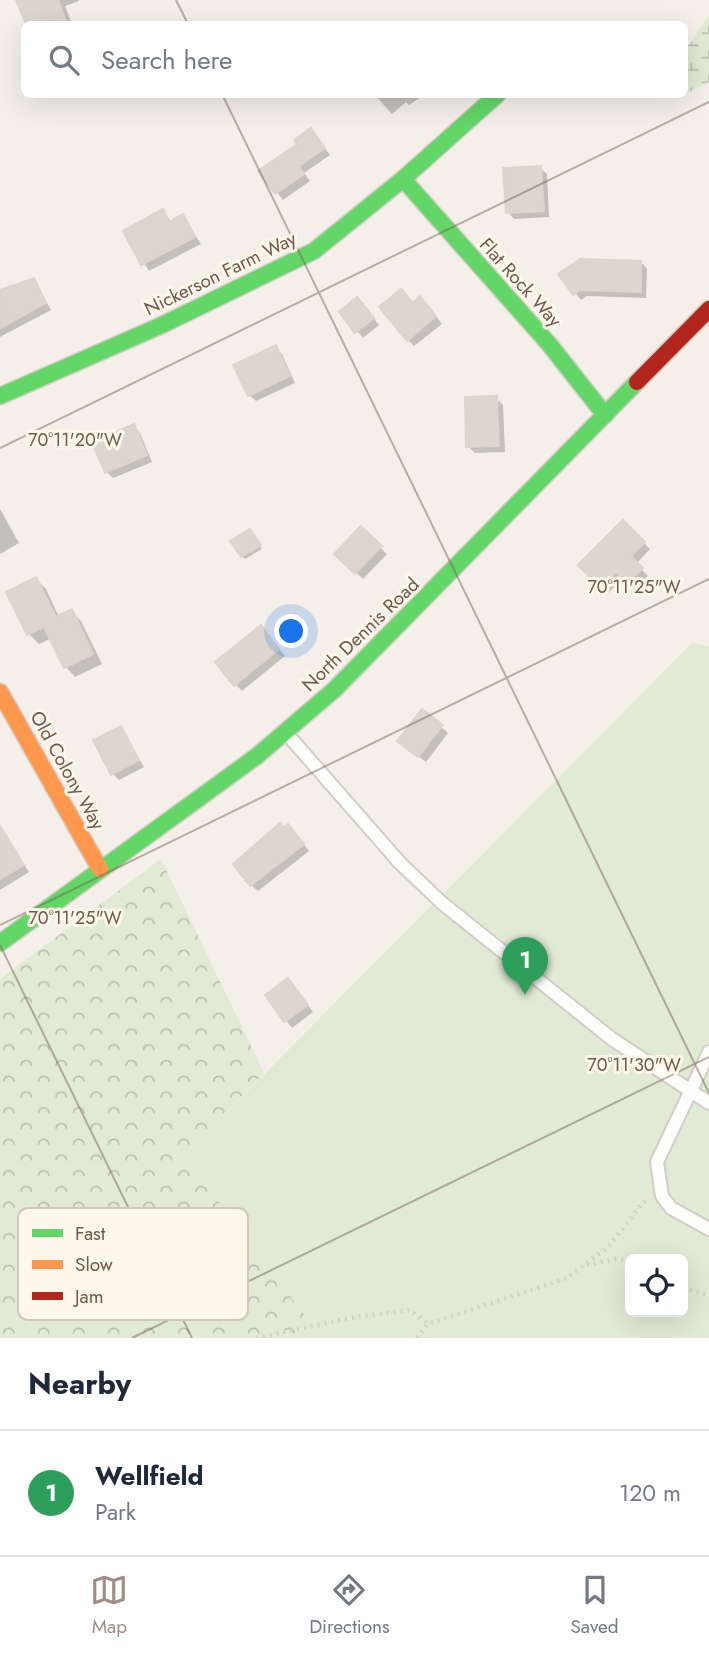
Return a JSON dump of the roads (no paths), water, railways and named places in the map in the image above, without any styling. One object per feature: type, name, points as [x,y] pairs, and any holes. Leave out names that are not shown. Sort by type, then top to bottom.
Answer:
[{"type":"street","name":"Nickerson Farm Way","points":[[0,396],[282,270],[314,251],[403,179],[494,98]]},
{"type":"street","name":"Flat Rock Way","points":[[403,179],[549,344],[605,415]]},
{"type":"street","name":"North Dennis Road","points":[[0,943],[286,733],[392,633],[709,309]]},
{"type":"street","name":"Old Colony Way","points":[[0,692],[100,869]]},
{"type":"lane","points":[[286,733],[400,863],[442,903],[612,1039],[709,1103]]},
{"type":"lane","points":[[709,1052],[657,1162],[662,1196],[671,1208],[709,1229]]},
{"type":"place","name":"Wellfield","points":[[525,995]]}]
